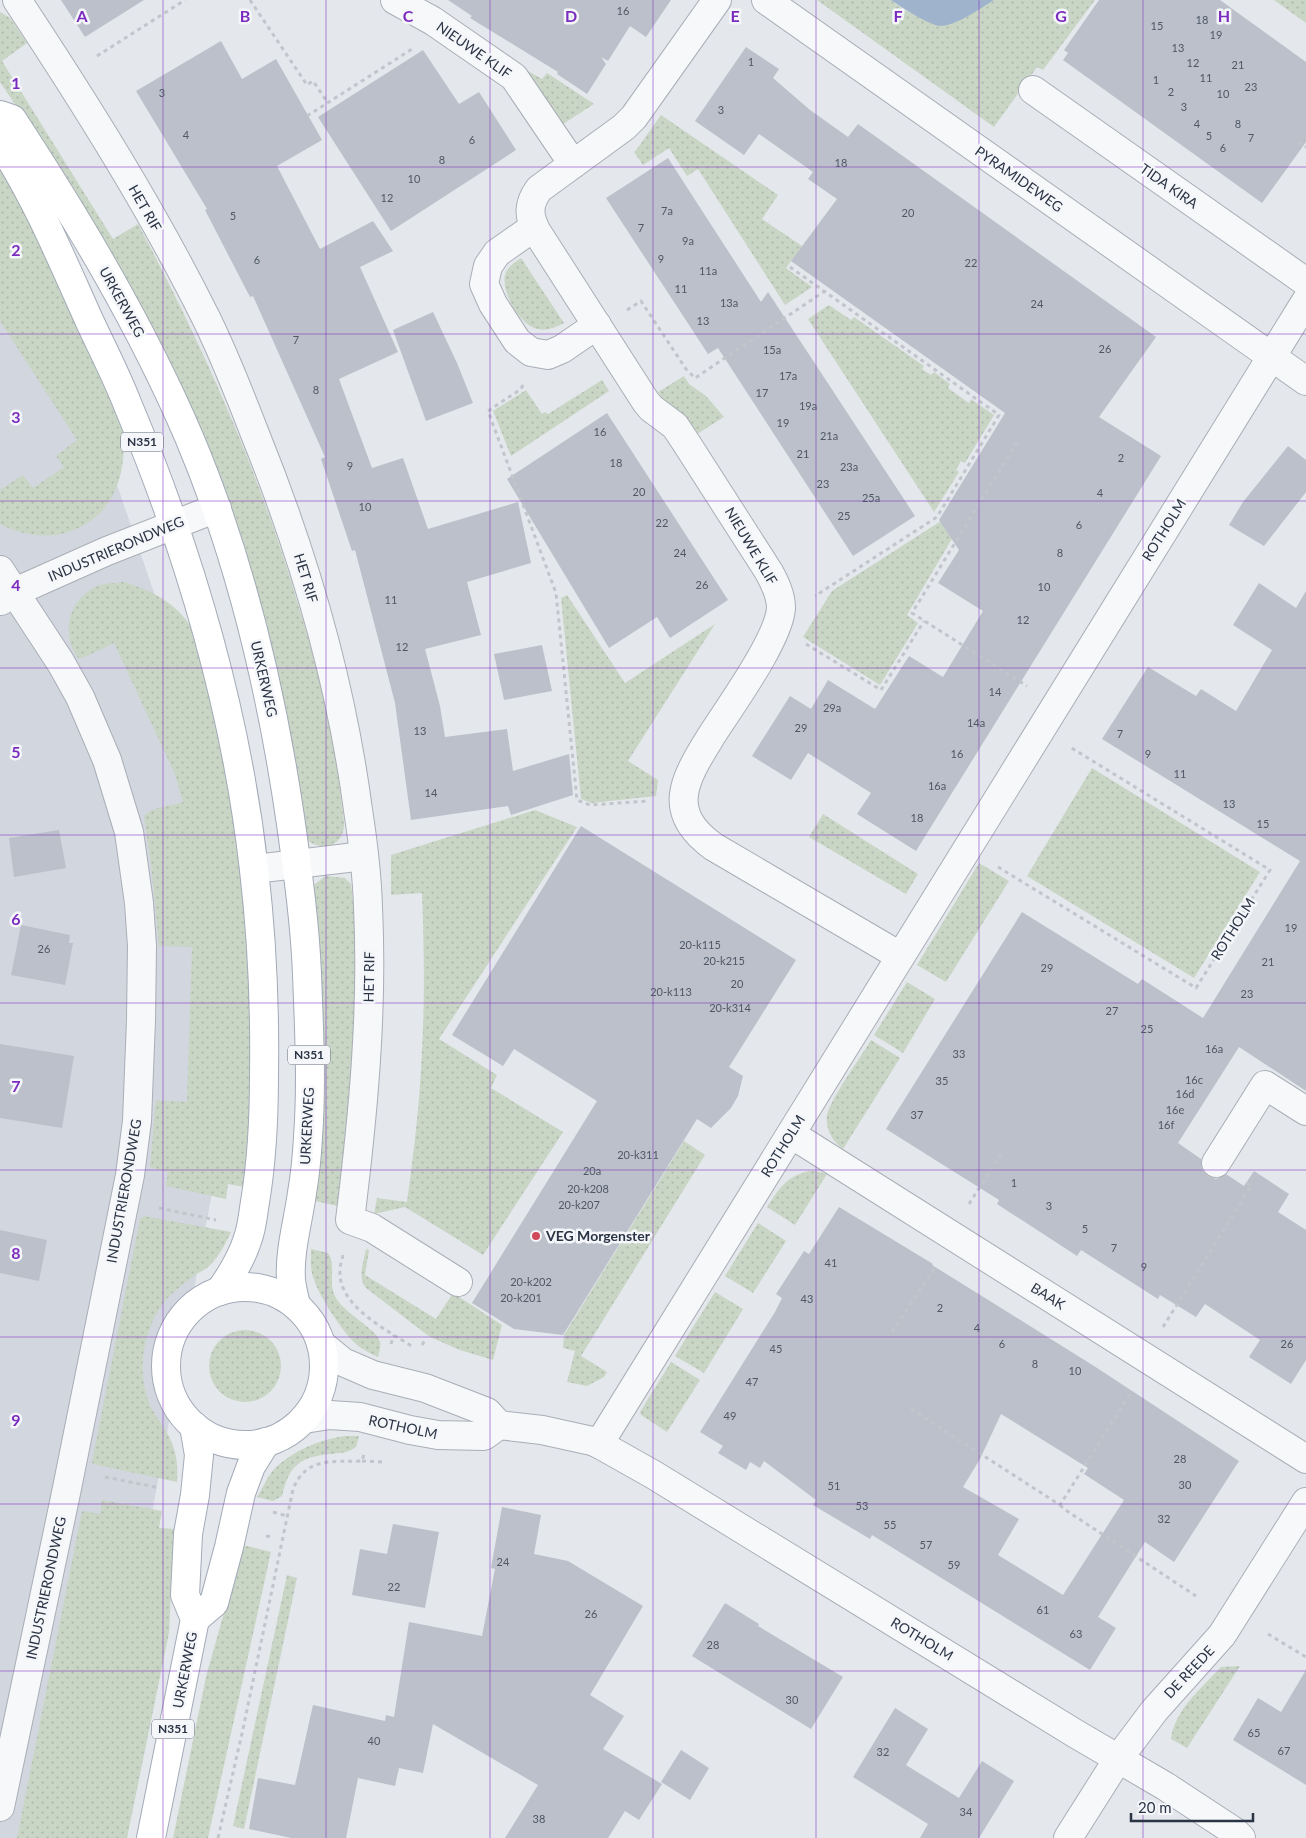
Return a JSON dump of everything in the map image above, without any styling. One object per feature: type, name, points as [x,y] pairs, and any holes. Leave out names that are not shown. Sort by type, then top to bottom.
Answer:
[{"type":"main road","name":"URKERWEG","points":[[0,115],[12,119],[55,185],[143,339],[189,437],[217,508],[249,615],[271,704],[280,751],[305,937],[310,1111],[302,1194],[293,1249],[291,1280],[296,1305]]},
{"type":"main road","name":"N351","points":[[0,142],[14,162],[38,209],[127,402],[173,524],[202,614],[215,661],[237,760],[254,869],[260,937],[264,1017],[262,1139],[258,1186],[249,1237],[236,1268],[220,1291]]},
{"type":"main road","name":"N351","points":[[240,1287],[260,1288],[279,1294],[296,1305],[305,1313],[311,1323],[321,1344],[324,1358],[322,1384],[318,1396],[304,1419],[287,1433],[266,1442],[248,1445],[228,1443],[210,1436],[194,1426],[180,1410],[171,1392],[166,1372],[168,1351],[174,1331],[186,1314],[202,1300],[220,1291],[240,1287]]},
{"type":"main road","name":"URKERWEG","points":[[151,1838],[195,1619],[185,1595],[188,1534],[195,1496],[199,1455],[194,1426]]},
{"type":"main road","name":"URKERWEG","points":[[195,1619],[214,1603],[241,1493],[251,1466],[266,1442]]},
{"type":"street","name":"HET RIF","points":[[17,0],[97,126],[152,218],[207,321],[239,393],[271,473],[304,570],[344,723],[353,771],[364,856],[368,908],[367,1045],[360,1139],[350,1220],[372,1228],[458,1282]]},
{"type":"street","name":"NIEUWE KLIF","points":[[395,0],[433,21],[514,77],[573,164]]},
{"type":"street","name":"NIEUWE KLIF","points":[[717,0],[632,120],[539,190],[531,202],[530,212],[534,227],[646,402],[675,426],[769,572],[779,595],[780,608],[777,622],[764,652],[694,763],[685,786],[683,798],[689,822],[704,840],[900,956]]},
{"type":"street","name":"PYRAMIDEWEG","points":[[766,0],[1306,381]]},
{"type":"street","name":"TIDA KIRA","points":[[1033,90],[1306,282]]},
{"type":"street","points":[[534,227],[498,253],[488,266],[484,284],[493,304],[517,341],[531,352],[540,354],[548,355],[562,349],[598,326]]},
{"type":"street","points":[[1271,358],[1306,301]]},
{"type":"street","name":"ROTHOLM","points":[[599,1444],[1271,358]]},
{"type":"street","name":"INDUSTRIERONDWEG","points":[[0,1806],[130,1175],[137,1121],[142,982],[142,946],[129,832],[107,760],[80,697],[61,663],[5,588],[217,508]]},
{"type":"street","points":[[254,869],[364,856]]},
{"type":"street","points":[[1216,1163],[1265,1085],[1306,1111]]},
{"type":"street","name":"BAAK","points":[[791,1134],[1306,1459]]},
{"type":"street","points":[[321,1344],[343,1362],[373,1375],[424,1388],[487,1412],[500,1425]]},
{"type":"street","name":"ROTHOLM","points":[[304,1419],[330,1415],[360,1417],[438,1435],[484,1436],[500,1425],[542,1430],[599,1444],[654,1475],[1165,1786],[1206,1812],[1241,1838]]},
{"type":"street","name":"DE REEDE","points":[[1068,1838],[1118,1759],[1163,1700],[1222,1635],[1306,1502]]},
{"type":"path","points":[[97,56],[184,0]]},
{"type":"path","points":[[250,0],[307,85],[313,81],[328,103]]},
{"type":"path","points":[[307,116],[416,46]]},
{"type":"path","points":[[1298,142],[1306,147]]},
{"type":"path","points":[[790,266],[999,415],[937,517],[777,622],[881,690],[924,622]]},
{"type":"path","points":[[598,326],[641,301],[686,369],[695,378],[825,291]]},
{"type":"path","points":[[540,354],[521,389],[488,411],[556,593],[577,800],[590,805],[683,798]]},
{"type":"path","points":[[1017,442],[912,613],[1056,704]]},
{"type":"path","name":"ROTHOLM","points":[[968,848],[1196,988],[1270,870],[1042,729]]},
{"type":"path","points":[[892,1332],[953,1236],[1001,1154]]},
{"type":"path","points":[[1060,1505],[1251,1186],[1216,1163]]},
{"type":"path","points":[[153,1207],[218,1220]]},
{"type":"path","points":[[343,1252],[340,1271],[344,1291],[360,1311],[394,1335]]},
{"type":"path","points":[[422,1345],[425,1340]]},
{"type":"path","points":[[911,1409],[1196,1596]]},
{"type":"path","points":[[218,1838],[243,1729],[293,1489],[302,1472],[311,1466],[362,1461],[366,1450]]},
{"type":"path","points":[[104,1477],[161,1488]]},
{"type":"path","points":[[1268,1634],[1306,1657]]},
{"type":"shaded area","points":[[0,283],[101,438],[189,695],[227,1113],[91,1838],[0,1838]]},
{"type":"green space","points":[[817,0],[891,0],[903,9],[940,26],[955,22],[994,0],[1095,0],[1043,70],[1037,67],[994,127]]},
{"type":"green space","points":[[1274,0],[1306,0],[1306,23]]},
{"type":"green space","points":[[0,12],[10,18],[27,43],[2,61],[113,239],[138,224],[207,363],[247,457],[283,554],[310,643],[325,702],[333,742],[344,822],[341,836],[332,844],[320,846],[307,840],[259,602],[35,134],[0,82]]},
{"type":"green space","points":[[526,70],[542,79],[547,73],[594,104],[563,124]]},
{"type":"green space","points":[[661,115],[778,195],[762,219],[802,246],[786,268],[812,287],[785,305],[698,169],[687,176],[669,148],[643,165],[634,152]]},
{"type":"green space","points":[[0,164],[32,226],[121,421],[123,459],[120,477],[114,494],[91,521],[75,530],[55,535],[27,534],[0,524],[0,490],[23,475],[33,488],[64,467],[56,456],[77,440],[0,321]]},
{"type":"green space","points":[[521,258],[564,323],[549,329],[531,327],[513,307],[506,290],[505,275],[509,267]]},
{"type":"green space","points":[[829,305],[851,320],[854,317],[924,366],[922,369],[931,375],[934,372],[950,384],[948,388],[969,403],[971,399],[994,415],[965,463],[961,461],[956,470],[959,472],[934,512],[808,319]]},
{"type":"green space","points":[[684,376],[689,384],[706,396],[724,417],[697,434],[687,419],[667,403],[658,392]]},
{"type":"green space","points":[[602,380],[609,391],[511,456],[493,411],[526,390],[542,414],[545,412],[548,414]]},
{"type":"green space","points":[[973,503],[907,615],[918,623],[880,685],[803,637],[832,591],[941,521]]},
{"type":"green space","points":[[123,582],[134,585],[166,601],[190,625],[200,648],[225,762],[246,921],[252,1027],[252,1080],[244,1187],[228,1184],[226,1199],[166,1186],[168,1172],[150,1167],[156,1100],[187,1102],[192,947],[159,946],[151,864],[144,817],[156,809],[183,802],[174,772],[114,643],[83,658],[78,658],[73,649],[69,629],[73,609],[86,593],[98,586]]},
{"type":"green space","points":[[567,595],[625,683],[715,624],[628,761],[658,780],[656,796],[592,803],[581,799],[561,598]]},
{"type":"green space","points":[[1092,768],[1260,872],[1194,978],[1027,876]]},
{"type":"green space","points":[[535,810],[577,827],[439,1039],[497,1075],[491,1088],[563,1132],[483,1255],[405,1207],[374,1214],[377,1198],[407,1202],[418,1107],[423,1030],[422,893],[391,895],[391,855]]},
{"type":"green space","points":[[823,814],[918,874],[906,894],[809,837]]},
{"type":"green space","points":[[979,863],[1009,881],[946,982],[917,965]]},
{"type":"green space","points":[[325,876],[345,878],[351,884],[356,949],[353,1059],[338,1206],[315,1201],[321,1103],[312,895],[314,885]]},
{"type":"green space","points":[[907,982],[935,999],[903,1053],[874,1035]]},
{"type":"green space","points":[[871,1040],[900,1058],[843,1149],[830,1134],[827,1125],[827,1115],[840,1088]]},
{"type":"green space","points":[[684,1141],[705,1155],[581,1356],[607,1372],[604,1377],[587,1386],[567,1382],[575,1351],[563,1348],[564,1335]]},
{"type":"green space","points":[[809,1171],[827,1174],[795,1225],[767,1207],[784,1184],[794,1176]]},
{"type":"green space","points":[[144,1216],[231,1232],[214,1261],[180,1286],[159,1309],[145,1344],[143,1368],[146,1393],[152,1410],[175,1451],[177,1482],[93,1464],[92,1462],[140,1219]]},
{"type":"green space","points":[[758,1223],[786,1241],[753,1293],[725,1276]]},
{"type":"green space","points":[[311,1249],[328,1253],[332,1263],[333,1293],[346,1310],[378,1337],[380,1350],[378,1357],[355,1343],[329,1310],[314,1280],[311,1267]]},
{"type":"green space","points":[[366,1249],[369,1250],[365,1275],[436,1319],[453,1293],[502,1325],[493,1360],[460,1350],[430,1337],[366,1288],[363,1284],[362,1274]]},
{"type":"green space","points":[[715,1292],[743,1309],[704,1373],[675,1356]]},
{"type":"green space","points":[[245,1330],[259,1333],[271,1340],[278,1352],[281,1366],[278,1380],[271,1392],[259,1399],[245,1402],[231,1399],[219,1392],[212,1380],[209,1366],[212,1352],[219,1340],[231,1333]]},
{"type":"green space","points":[[671,1362],[700,1380],[667,1432],[641,1415],[640,1412]]},
{"type":"green space","points":[[345,1436],[359,1436],[356,1447],[347,1452],[319,1455],[303,1461],[292,1470],[282,1496],[273,1501],[257,1497],[271,1473],[286,1459],[305,1448],[325,1440]]},
{"type":"green space","points":[[102,1500],[162,1511],[159,1528],[174,1529],[169,1633],[127,1838],[17,1838],[82,1511],[100,1514]]},
{"type":"green space","points":[[243,1545],[271,1552],[208,1838],[173,1838],[206,1677]]},
{"type":"green space","points":[[287,1575],[297,1578],[244,1829],[233,1826]]},
{"type":"green space","points":[[1240,1666],[1187,1748],[1171,1739],[1173,1728],[1178,1718],[1197,1692],[1221,1667]]},
{"type":"water","points":[[891,0],[994,0],[961,20],[940,26],[922,19]]},
{"type":"building","points":[[61,0],[144,0],[85,37]]},
{"type":"building","points":[[448,0],[671,0],[646,37],[630,26],[608,61],[601,57],[606,64],[587,94],[557,74],[558,72],[470,18],[472,16]]},
{"type":"building","points":[[1099,0],[1220,0],[1306,62],[1306,142],[1262,203],[1063,60],[1068,53],[1064,50]]},
{"type":"building","points":[[221,41],[242,79],[276,59],[322,140],[277,166],[320,249],[373,221],[393,251],[360,267],[398,352],[339,379],[372,468],[403,458],[428,529],[518,502],[531,563],[467,582],[481,635],[425,649],[440,706],[445,737],[507,729],[513,771],[569,754],[573,795],[511,815],[508,806],[411,820],[395,703],[355,550],[352,551],[321,459],[325,457],[253,296],[250,297],[205,210],[207,209],[136,91]]},
{"type":"building","points":[[746,47],[779,69],[773,78],[810,110],[848,137],[858,124],[1156,337],[1099,417],[1161,456],[916,851],[857,814],[871,793],[808,753],[791,780],[752,756],[790,696],[811,709],[828,680],[875,709],[909,656],[943,677],[983,611],[938,583],[959,550],[939,520],[1005,413],[791,261],[837,199],[808,179],[813,172],[759,134],[744,155],[695,121]]},
{"type":"building","points":[[423,50],[459,104],[479,92],[516,150],[391,231],[318,117]]},
{"type":"building","points":[[668,158],[761,302],[768,292],[915,516],[853,556],[718,348],[708,354],[606,198]]},
{"type":"building","points":[[433,312],[473,403],[426,421],[393,330]]},
{"type":"building","points":[[607,413],[728,600],[670,638],[657,617],[609,648],[507,479]]},
{"type":"building","points":[[1288,446],[1306,460],[1306,492],[1264,546],[1229,525],[1243,502]]},
{"type":"building","points":[[1259,583],[1296,608],[1306,591],[1306,1091],[1239,1047],[1178,1143],[1201,1159],[1202,1170],[1208,1176],[1216,1179],[1226,1174],[1244,1186],[1254,1171],[1289,1194],[1278,1212],[1306,1230],[1306,1360],[1291,1384],[1249,1357],[1260,1340],[1205,1304],[1196,1317],[1160,1295],[1158,1299],[1081,1250],[1077,1256],[997,1204],[999,1200],[886,1129],[1022,912],[1138,984],[1142,979],[1203,1018],[1300,861],[1102,739],[1148,667],[1196,696],[1201,689],[1236,711],[1272,650],[1233,625]]},
{"type":"building","points":[[542,645],[552,691],[504,700],[494,654]]},
{"type":"building","points":[[581,826],[796,960],[729,1067],[743,1076],[738,1096],[731,1108],[711,1128],[697,1119],[563,1335],[514,1329],[472,1303],[597,1101],[514,1049],[503,1066],[452,1035]]},
{"type":"building","points":[[59,830],[66,868],[14,877],[9,838]]},
{"type":"building","points":[[21,925],[70,935],[69,943],[73,943],[65,985],[11,975]]},
{"type":"building","points":[[0,1044],[74,1056],[62,1128],[0,1118]]},
{"type":"building","points":[[839,1207],[1094,1366],[1239,1461],[1174,1562],[1145,1542],[1098,1617],[1116,1628],[1090,1670],[872,1535],[870,1539],[813,1505],[816,1500],[764,1461],[760,1468],[750,1462],[746,1470],[718,1453],[723,1446],[700,1432],[775,1312],[782,1298],[776,1294],[804,1251],[809,1254]],"holes":[[[1001,1414],[1088,1468],[1084,1474],[1124,1500],[1063,1595],[998,1555],[1019,1519],[963,1487],[980,1459]]]},
{"type":"building","points":[[0,1230],[47,1240],[39,1281],[0,1273]]},
{"type":"building","points":[[502,1507],[541,1515],[534,1554],[568,1561],[643,1606],[590,1695],[624,1716],[603,1749],[662,1784],[639,1820],[625,1811],[608,1838],[505,1838],[538,1785],[433,1724],[423,1773],[399,1768],[395,1786],[358,1778],[346,1838],[291,1838],[249,1829],[258,1778],[295,1785],[313,1705],[385,1721],[386,1715],[394,1717],[409,1622],[482,1636],[495,1569],[491,1568]]},
{"type":"building","points":[[393,1524],[439,1532],[425,1608],[352,1595],[360,1549],[387,1554]]},
{"type":"building","points":[[725,1603],[759,1624],[758,1626],[843,1677],[811,1729],[692,1656]]},
{"type":"building","points":[[1306,1670],[1306,1785],[1233,1740],[1258,1698],[1281,1712]]},
{"type":"building","points":[[895,1708],[928,1729],[906,1765],[959,1798],[982,1761],[1014,1781],[979,1838],[920,1838],[928,1824],[853,1777]]},
{"type":"building","points":[[681,1750],[709,1768],[690,1800],[661,1782]]},
{"type":"place","name":"VEG Morgenster","points":[[536,1236]]}]
